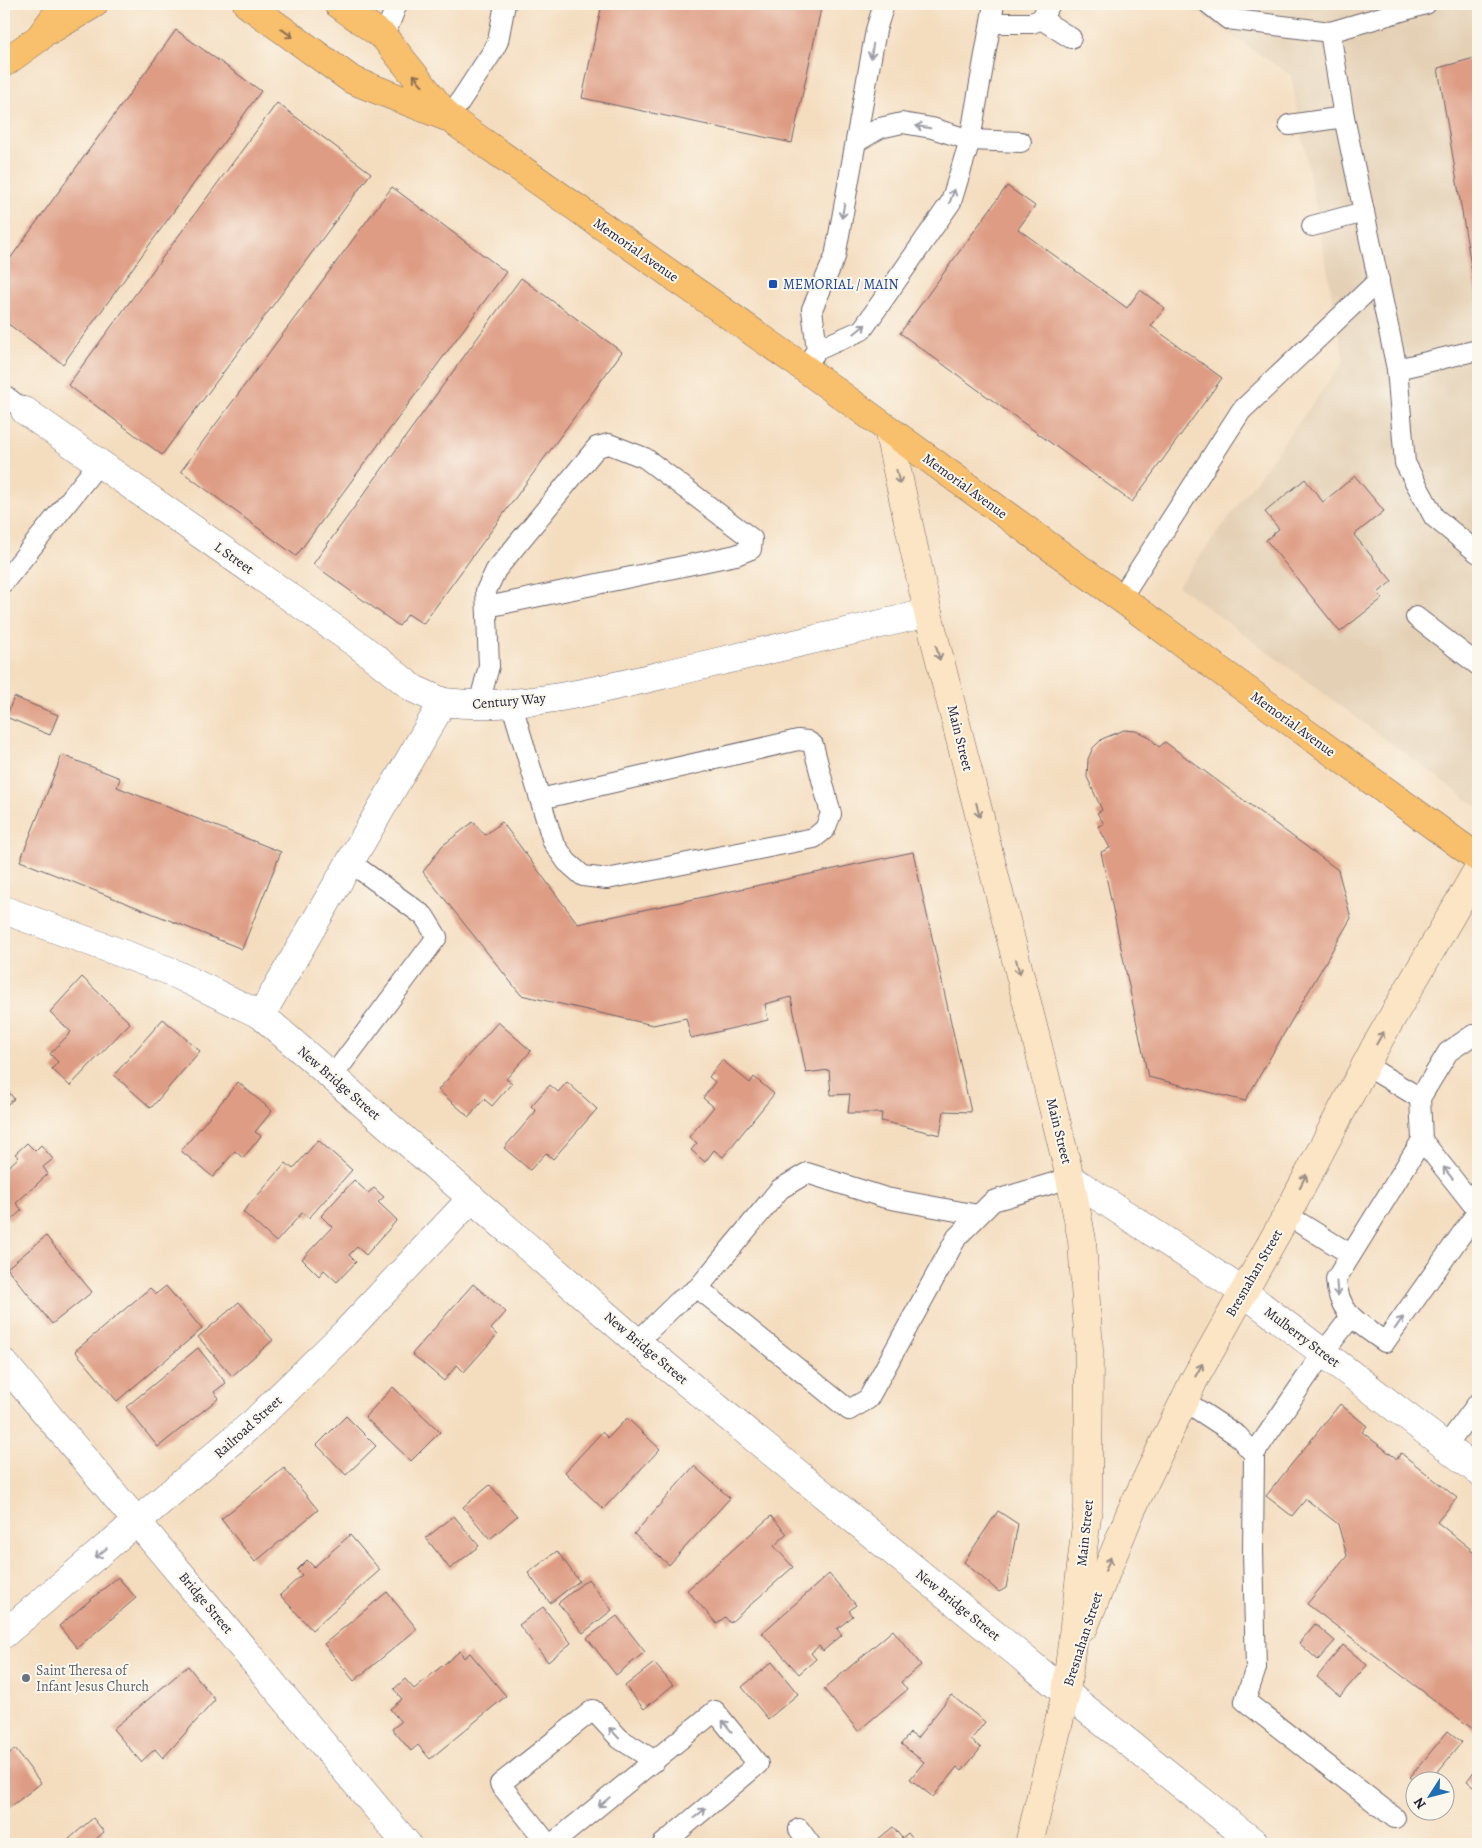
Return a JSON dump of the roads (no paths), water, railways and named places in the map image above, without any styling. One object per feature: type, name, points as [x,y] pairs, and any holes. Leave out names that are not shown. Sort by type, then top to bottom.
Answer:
[{"type":"main road","points":[[39,38],[64,4]]},
{"type":"main road","points":[[4,63],[57,25],[94,4]]},
{"type":"main road","name":"Memorial Avenue","points":[[247,4],[352,80],[449,118],[810,359],[888,429],[1478,858]]},
{"type":"main road","name":"Memorial Avenue","points":[[338,4],[384,37],[449,118]]},
{"type":"street","name":"L Street","points":[[26,411],[360,647],[414,689],[443,702]]},
{"type":"street","name":"Main Street","points":[[888,429],[928,613],[1070,1178],[1082,1240],[1089,1350],[1089,1503],[1066,1693],[1029,1844]]},
{"type":"street","name":"Century Way","points":[[443,702],[480,704],[511,702],[606,688],[928,613]]},
{"type":"street","points":[[261,1015],[443,702]]},
{"type":"street","name":"Bresnahan Street","points":[[1066,1693],[1080,1638],[1104,1574],[1155,1458],[1183,1400],[1242,1291],[1287,1215],[1365,1065],[1478,869]]},
{"type":"street","name":"New Bridge Street","points":[[4,910],[167,970],[261,1015],[637,1342],[1066,1693],[1256,1844]]},
{"type":"street","name":"Mulberry Street","points":[[1070,1178],[1242,1291],[1478,1471]]},
{"type":"street","name":"Railroad Street","points":[[4,1634],[215,1456],[285,1393],[472,1198]]},
{"type":"street","name":"Bridge Street","points":[[4,1363],[407,1844]]},
{"type":"lane","points":[[384,37],[397,4]]},
{"type":"lane","points":[[449,118],[498,41],[505,4]]},
{"type":"lane","points":[[810,359],[812,309],[835,257],[876,30],[884,4]]},
{"type":"lane","points":[[1209,4],[1228,19],[1330,32],[1381,10],[1426,4]]},
{"type":"lane","points":[[810,359],[862,330],[951,202],[970,140],[993,13],[1032,23],[1046,11],[1071,38]]},
{"type":"lane","points":[[1330,32],[1344,117],[1398,369],[1405,463],[1434,517],[1478,553]]},
{"type":"lane","points":[[1289,125],[1344,117]]},
{"type":"lane","points":[[856,142],[880,128],[902,123],[932,128],[970,140],[1021,142]]},
{"type":"lane","points":[[1312,226],[1364,212]]},
{"type":"lane","points":[[1120,599],[1241,411],[1378,280]]},
{"type":"lane","points":[[1398,369],[1478,350]]},
{"type":"lane","points":[[4,395],[26,411]]},
{"type":"lane","points":[[480,704],[489,666],[486,591],[496,570],[597,447],[609,444],[644,458],[752,539],[751,550],[736,555],[487,607]]},
{"type":"lane","points":[[4,582],[99,463]]},
{"type":"lane","points":[[1416,618],[1478,665]]},
{"type":"lane","points":[[511,702],[540,800],[553,842],[567,862],[583,876],[607,879],[814,838],[825,829],[831,814],[813,745],[807,740],[798,740],[540,800]]},
{"type":"lane","points":[[332,1077],[437,937],[424,916],[350,862]]},
{"type":"lane","points":[[1422,1140],[1478,1211],[1385,1342],[1351,1318],[1337,1297],[1336,1279],[1422,1140],[1420,1098],[1448,1052],[1474,1035],[1478,1036]]},
{"type":"lane","points":[[1365,1065],[1420,1098]]},
{"type":"lane","points":[[637,1342],[678,1301],[698,1288],[780,1189],[807,1173],[886,1198],[978,1215]]},
{"type":"lane","points":[[698,1288],[849,1410],[868,1399],[957,1237],[993,1201],[1070,1178]]},
{"type":"lane","points":[[1287,1215],[1350,1254]]},
{"type":"lane","points":[[1351,1318],[1323,1353],[1254,1454],[1253,1552],[1256,1668],[1245,1701],[1395,1818]]},
{"type":"lane","points":[[1183,1400],[1238,1436],[1254,1454]]},
{"type":"lane","points":[[1446,1446],[1478,1403]]},
{"type":"lane","points":[[655,1761],[620,1739],[593,1710],[500,1784],[550,1844],[655,1761],[715,1711],[758,1764],[663,1844]]},
{"type":"place","name":"MEMORIAL / MAIN","points":[[773,284]]},
{"type":"place","name":"Saint Theresa of Infant Jesus Church","points":[[26,1678]]}]
